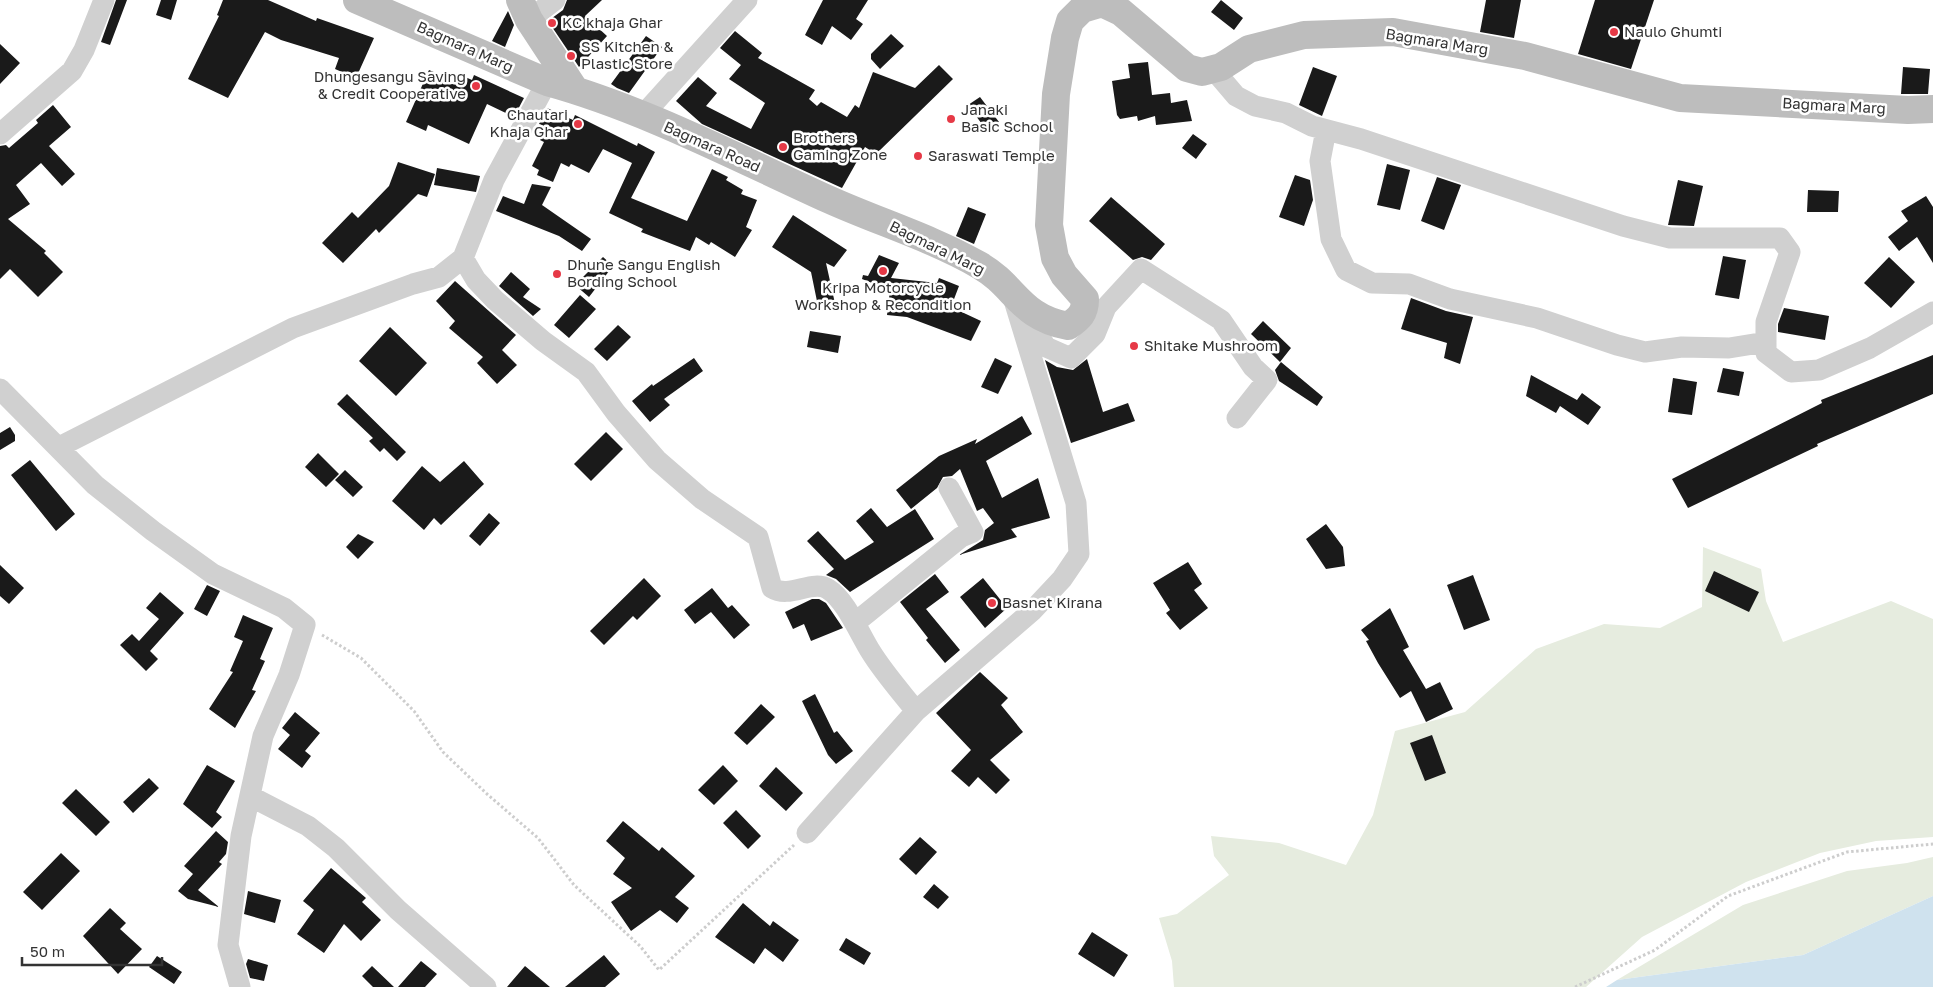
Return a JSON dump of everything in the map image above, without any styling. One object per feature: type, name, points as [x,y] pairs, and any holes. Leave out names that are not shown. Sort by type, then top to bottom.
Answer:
[{"type":"main road","name":"Bagmara Marg","points":[[357,0],[547,82],[575,90]]},
{"type":"main road","name":"Bagmara Marg","points":[[847,208],[911,233],[981,266],[1013,297],[1033,313],[1052,323],[1068,326],[1079,319],[1085,310],[1085,299],[1064,275],[1055,258],[1049,225],[1056,94],[1065,38],[1070,21],[1082,9],[1102,3],[1121,12],[1187,68],[1202,72],[1221,67],[1249,49],[1304,35],[1393,32],[1525,56],[1680,98],[1908,110],[1933,109]]},
{"type":"main road","points":[[525,10],[575,90]]},
{"type":"main road","name":"Bagmara Road","points":[[575,90],[643,115],[847,208]]},
{"type":"street","points":[[0,134],[72,71],[84,50],[104,0]]},
{"type":"street","points":[[525,10],[555,0]]},
{"type":"street","points":[[643,115],[747,0]]},
{"type":"street","points":[[1213,69],[1236,96],[1255,106],[1286,113],[1312,126],[1361,139],[1623,226],[1670,238],[1780,238],[1790,252],[1766,322],[1766,352],[1791,372],[1819,370],[1870,348],[1933,312]]},
{"type":"street","points":[[58,447],[293,328],[414,284],[440,277],[463,258],[494,180],[547,82]]},
{"type":"street","points":[[1326,130],[1320,161],[1331,239],[1346,270],[1372,283],[1409,284],[1450,299],[1537,318],[1617,345],[1645,352],[1682,347],[1729,348],[1766,342]]},
{"type":"street","points":[[463,258],[476,280],[495,300],[543,341],[586,372],[616,413],[657,460],[702,499],[758,536],[772,588],[783,593],[820,586],[829,589],[856,622],[871,652],[916,711]]},
{"type":"street","points":[[1013,297],[1046,347],[1071,358],[1095,334],[1106,307],[1141,268],[1220,320],[1253,367],[1267,380],[1238,418]]},
{"type":"street","points":[[807,833],[916,711],[1032,611],[1062,579],[1079,554],[1076,503],[1013,297]]},
{"type":"street","points":[[3,396],[58,447],[95,485],[153,531],[214,574],[284,608],[305,625],[289,675],[263,736],[241,836],[228,945],[240,987]]},
{"type":"street","points":[[856,622],[961,537],[973,532],[949,488]]},
{"type":"street","points":[[250,796],[308,826],[336,848],[398,910],[486,987]]},
{"type":"path","points":[[305,625],[361,658],[414,711],[443,752],[487,794],[538,838],[574,886],[640,946],[659,970],[807,833]]},
{"type":"path","points":[[1575,987],[1655,950],[1728,896],[1847,852],[1933,844]]},
{"type":"shaded area","points":[[1703,547],[1761,569],[1766,601],[1783,642],[1891,601],[1933,619],[1933,837],[1876,841],[1820,853],[1746,882],[1642,937],[1586,987],[1174,987],[1172,961],[1159,918],[1177,914],[1229,875],[1214,856],[1211,836],[1279,843],[1346,865],[1373,815],[1395,731],[1465,712],[1536,649],[1604,624],[1660,628],[1702,607]]},
{"type":"shaded area","points":[[1933,857],[1933,896],[1803,955],[1617,980],[1743,905],[1847,871],[1907,863]]},
{"type":"water","points":[[1933,896],[1933,987],[1606,987],[1617,980],[1803,955]]},
{"type":"building","points":[[116,0],[127,0],[110,45],[101,42]]},
{"type":"building","points":[[161,0],[177,0],[171,20],[156,15]]},
{"type":"building","points":[[223,0],[268,0],[316,21],[317,18],[374,38],[356,78],[335,69],[339,58],[281,40],[265,32],[228,98],[188,79],[219,16],[217,15]]},
{"type":"building","points":[[567,0],[602,0],[585,16],[607,36],[579,67],[548,21],[563,10]]},
{"type":"building","points":[[823,0],[868,0],[856,19],[863,24],[851,40],[832,26],[822,45],[805,35]]},
{"type":"building","points":[[1221,0],[1243,18],[1234,30],[1211,12]]},
{"type":"building","points":[[1486,0],[1521,0],[1514,38],[1480,32]]},
{"type":"building","name":"Naulo Ghumti","points":[[1595,0],[1654,0],[1631,69],[1578,54]]},
{"type":"building","points":[[508,11],[514,25],[505,47],[492,41]]},
{"type":"building","points":[[735,31],[762,53],[758,58],[815,90],[809,99],[817,106],[821,102],[847,117],[855,105],[859,108],[873,72],[915,88],[939,65],[953,79],[876,154],[865,147],[842,188],[702,124],[676,101],[698,77],[717,93],[706,106],[751,129],[765,103],[729,79],[741,65],[720,48]]},
{"type":"building","points":[[891,34],[904,46],[880,69],[871,59],[871,54]]},
{"type":"building","points":[[646,36],[662,47],[629,93],[617,88],[611,84]]},
{"type":"building","points":[[0,44],[20,63],[0,84]]},
{"type":"building","points":[[1148,62],[1152,95],[1170,93],[1171,103],[1187,100],[1192,121],[1156,125],[1155,116],[1138,121],[1137,116],[1120,119],[1117,115],[1112,81],[1130,78],[1128,64]]},
{"type":"building","points":[[1313,67],[1337,76],[1322,116],[1299,105]]},
{"type":"building","points":[[1903,67],[1930,69],[1928,94],[1901,94]]},
{"type":"building","points":[[429,70],[452,80],[456,73],[472,80],[474,75],[524,98],[514,117],[487,104],[469,144],[428,125],[426,131],[406,122]]},
{"type":"building","points":[[980,97],[999,122],[987,131],[968,105]]},
{"type":"building","points":[[53,105],[71,127],[49,146],[75,174],[62,186],[41,163],[16,185],[30,204],[8,219],[46,251],[44,253],[63,272],[38,297],[10,269],[0,279],[0,146],[6,145],[9,148],[38,123],[36,120]]},
{"type":"building","points":[[547,108],[573,120],[575,115],[637,146],[638,143],[655,152],[631,198],[687,221],[712,169],[728,177],[726,180],[743,190],[741,194],[757,200],[746,227],[752,230],[735,257],[711,242],[709,245],[696,237],[690,251],[641,232],[643,229],[609,213],[632,163],[603,149],[589,173],[571,164],[569,167],[561,163],[553,182],[537,175],[539,170],[532,166],[544,142],[540,140],[546,127],[539,124]]},
{"type":"building","points":[[1193,134],[1207,144],[1196,159],[1182,148]]},
{"type":"building","points":[[398,162],[435,174],[427,197],[418,194],[379,233],[376,229],[343,263],[322,243],[352,212],[358,218],[389,186]]},
{"type":"building","points":[[1387,164],[1410,170],[1400,210],[1377,205]]},
{"type":"building","points":[[437,168],[480,176],[476,192],[434,185]]},
{"type":"building","points":[[1295,175],[1310,180],[1313,200],[1304,226],[1279,217]]},
{"type":"building","points":[[1437,177],[1461,185],[1444,230],[1421,221]]},
{"type":"building","points":[[1678,180],[1703,186],[1694,226],[1668,225]]},
{"type":"building","points":[[532,184],[551,187],[542,205],[591,239],[582,251],[559,236],[496,211],[503,196],[524,204]]},
{"type":"building","points":[[1808,190],[1839,191],[1838,212],[1807,212]]},
{"type":"building","points":[[1926,196],[1933,207],[1933,263],[1917,237],[1899,251],[1888,237],[1908,221],[1901,211]]},
{"type":"building","points":[[1111,197],[1165,244],[1151,260],[1142,257],[1133,260],[1089,221]]},
{"type":"building","points":[[968,207],[986,214],[974,244],[956,236]]},
{"type":"building","points":[[793,215],[847,250],[834,267],[826,263],[836,308],[819,311],[811,272],[772,247]]},
{"type":"building","points":[[879,255],[899,263],[891,278],[937,283],[939,278],[959,286],[951,307],[981,321],[971,341],[907,317],[887,315],[890,290],[862,279],[863,275],[868,276]]},
{"type":"building","points":[[1723,256],[1746,260],[1739,299],[1715,295]]},
{"type":"building","points":[[603,257],[613,266],[589,297],[575,285]]},
{"type":"building","points":[[1889,257],[1915,282],[1891,308],[1864,283]]},
{"type":"building","points":[[511,272],[530,289],[523,297],[541,309],[533,316],[499,286]]},
{"type":"building","points":[[455,281],[516,335],[502,350],[517,365],[497,384],[477,363],[483,357],[449,328],[455,321],[436,301]]},
{"type":"building","points":[[580,295],[596,309],[569,338],[554,325]]},
{"type":"building","points":[[1411,298],[1446,311],[1473,317],[1460,364],[1444,358],[1447,343],[1401,329]]},
{"type":"building","points":[[1784,308],[1829,316],[1825,340],[1778,332],[1778,324]]},
{"type":"building","points":[[1263,321],[1291,348],[1280,362],[1251,334]]},
{"type":"building","points":[[618,325],[631,337],[607,361],[594,349]]},
{"type":"building","points":[[390,327],[427,363],[396,396],[359,361]]},
{"type":"building","points":[[810,331],[841,336],[838,353],[807,347]]},
{"type":"building","points":[[1933,355],[1933,394],[1817,444],[1818,446],[1688,508],[1672,479],[1822,403],[1821,400]]},
{"type":"building","points":[[694,358],[703,371],[664,399],[670,405],[650,422],[632,401],[652,384],[653,386]]},
{"type":"building","points":[[995,358],[1012,366],[998,394],[981,387]]},
{"type":"building","points":[[1087,359],[1103,412],[1128,403],[1135,421],[1071,443],[1045,360],[1057,367],[1073,370]]},
{"type":"building","points":[[1281,362],[1323,397],[1317,406],[1279,381],[1275,370]]},
{"type":"building","points":[[1723,368],[1744,372],[1739,396],[1717,392]]},
{"type":"building","points":[[1531,375],[1577,400],[1582,393],[1601,407],[1588,425],[1560,406],[1556,413],[1526,396]]},
{"type":"building","points":[[1673,378],[1697,382],[1692,415],[1668,412]]},
{"type":"building","points":[[347,394],[406,452],[397,461],[384,448],[380,452],[369,441],[373,438],[337,404]]},
{"type":"building","points":[[1022,416],[1032,434],[986,461],[1002,498],[1038,478],[1050,518],[1011,529],[1017,537],[959,555],[983,540],[985,530],[994,523],[983,508],[977,511],[960,469],[952,476],[943,477],[937,488],[911,509],[896,490],[939,456],[977,439],[975,444]]},
{"type":"building","points":[[10,427],[15,435],[15,441],[0,450],[0,433]]},
{"type":"building","points":[[606,432],[623,449],[591,481],[574,464]]},
{"type":"building","points":[[318,453],[339,474],[326,487],[305,467]]},
{"type":"building","points":[[30,460],[75,514],[56,531],[11,475]]},
{"type":"building","points":[[464,461],[484,484],[441,525],[434,518],[424,530],[392,501],[422,466],[440,482]]},
{"type":"building","points":[[345,470],[363,487],[353,497],[335,480]]},
{"type":"building","points":[[871,508],[887,527],[915,509],[934,539],[850,592],[836,579],[826,575],[834,569],[807,541],[818,531],[845,560],[874,542],[856,521]]},
{"type":"building","points":[[489,513],[500,523],[480,546],[469,536]]},
{"type":"building","points":[[1326,524],[1343,547],[1345,566],[1326,569],[1306,539]]},
{"type":"building","points":[[358,534],[374,542],[358,559],[346,547]]},
{"type":"building","points":[[1188,562],[1202,584],[1194,590],[1208,608],[1180,630],[1166,613],[1170,610],[1153,583]]},
{"type":"building","points":[[0,565],[24,588],[9,604],[0,596]]},
{"type":"building","points":[[1714,571],[1759,592],[1749,612],[1705,591]]},
{"type":"building","points":[[935,574],[949,592],[926,609],[960,650],[945,663],[926,640],[928,638],[900,602]]},
{"type":"building","points":[[1473,575],[1490,620],[1464,630],[1447,585]]},
{"type":"building","points":[[644,578],[661,596],[637,620],[633,616],[604,645],[590,631]]},
{"type":"building","points":[[983,578],[1007,608],[985,628],[960,597]]},
{"type":"building","points":[[207,585],[220,591],[207,616],[194,609]]},
{"type":"building","points":[[712,588],[728,608],[732,605],[750,625],[734,639],[711,612],[695,624],[684,610]]},
{"type":"building","points":[[160,592],[184,613],[150,651],[158,659],[146,671],[120,645],[132,634],[139,641],[159,619],[146,608]]},
{"type":"building","points":[[812,599],[819,599],[826,603],[843,628],[811,641],[804,624],[793,629],[785,612]]},
{"type":"building","points":[[1390,608],[1409,647],[1403,650],[1426,689],[1440,682],[1453,709],[1426,722],[1411,691],[1400,698],[1366,641],[1369,640],[1361,630]]},
{"type":"building","points":[[243,615],[273,628],[260,659],[265,661],[252,690],[256,691],[235,728],[209,709],[233,672],[230,671],[243,641],[234,637]]},
{"type":"building","points":[[980,672],[1008,698],[1001,705],[1023,732],[990,760],[1010,780],[996,794],[978,777],[969,787],[951,771],[971,750],[936,713]]},
{"type":"building","points":[[815,694],[834,733],[837,731],[853,751],[836,764],[828,755],[802,701]]},
{"type":"building","points":[[761,704],[775,717],[747,745],[734,733]]},
{"type":"building","points":[[295,712],[320,733],[305,751],[311,756],[302,768],[278,749],[290,735],[282,728]]},
{"type":"building","points":[[1432,735],[1446,773],[1425,781],[1410,743]]},
{"type":"building","points":[[207,765],[235,781],[216,812],[222,817],[212,828],[183,804]]},
{"type":"building","points":[[723,765],[738,781],[714,805],[698,790]]},
{"type":"building","points":[[776,767],[803,793],[786,811],[759,786]]},
{"type":"building","points":[[149,778],[159,788],[133,813],[123,802]]},
{"type":"building","points":[[76,789],[110,822],[96,836],[62,803]]},
{"type":"building","points":[[736,810],[761,836],[748,849],[723,823]]},
{"type":"building","points":[[623,821],[659,851],[662,847],[695,876],[675,897],[689,908],[677,923],[660,910],[631,931],[611,902],[632,888],[613,874],[625,858],[606,841]]},
{"type":"building","points":[[216,831],[228,842],[226,854],[219,862],[222,864],[198,890],[219,907],[188,899],[178,891],[193,874],[184,866]]},
{"type":"building","points":[[920,837],[937,852],[916,875],[899,859]]},
{"type":"building","points":[[61,853],[80,871],[42,910],[23,892]]},
{"type":"building","points":[[331,868],[366,898],[362,902],[381,920],[361,941],[344,924],[324,953],[297,934],[314,910],[303,901]]},
{"type":"building","points":[[934,884],[949,897],[938,909],[923,897]]},
{"type":"building","points":[[248,891],[281,900],[275,923],[244,914]]},
{"type":"building","points":[[743,903],[770,926],[773,921],[799,940],[783,962],[765,948],[754,964],[715,937]]},
{"type":"building","points":[[110,908],[126,923],[120,929],[142,949],[118,974],[83,936]]},
{"type":"building","points":[[1092,932],[1128,955],[1114,977],[1078,954]]},
{"type":"building","points":[[846,938],[871,953],[864,965],[839,950]]},
{"type":"building","points":[[604,955],[620,974],[605,987],[565,987]]},
{"type":"building","points":[[157,956],[182,972],[174,984],[149,967]]},
{"type":"building","points":[[248,959],[268,965],[264,981],[250,978],[246,964]]},
{"type":"building","points":[[421,961],[437,974],[425,987],[398,987]]},
{"type":"building","points":[[372,966],[394,987],[373,987],[362,976]]},
{"type":"building","points":[[525,966],[550,987],[507,987]]},
{"type":"place","name":"KC khaja Ghar","points":[[552,23]]},
{"type":"place","name":"Naulo Ghumti","points":[[1614,32]]},
{"type":"place","name":"SS Kitchen & Plastic Store","points":[[571,56]]},
{"type":"place","name":"Dhungesangu Saving & Credit Cooperative","points":[[476,86]]},
{"type":"place","name":"Janaki Basic School","points":[[951,119]]},
{"type":"place","name":"Chautari Khaja Ghar","points":[[578,124]]},
{"type":"place","name":"Brothers Gaming Zone","points":[[783,147]]},
{"type":"place","name":"Saraswati Temple","points":[[918,156]]},
{"type":"place","name":"Kripa Motorcycle Workshop & Recondition","points":[[883,271]]},
{"type":"place","name":"Dhune Sangu English Bording School","points":[[557,274]]},
{"type":"place","name":"Shitake Mushroom","points":[[1134,346]]},
{"type":"place","name":"Basnet Kirana","points":[[992,603]]}]
